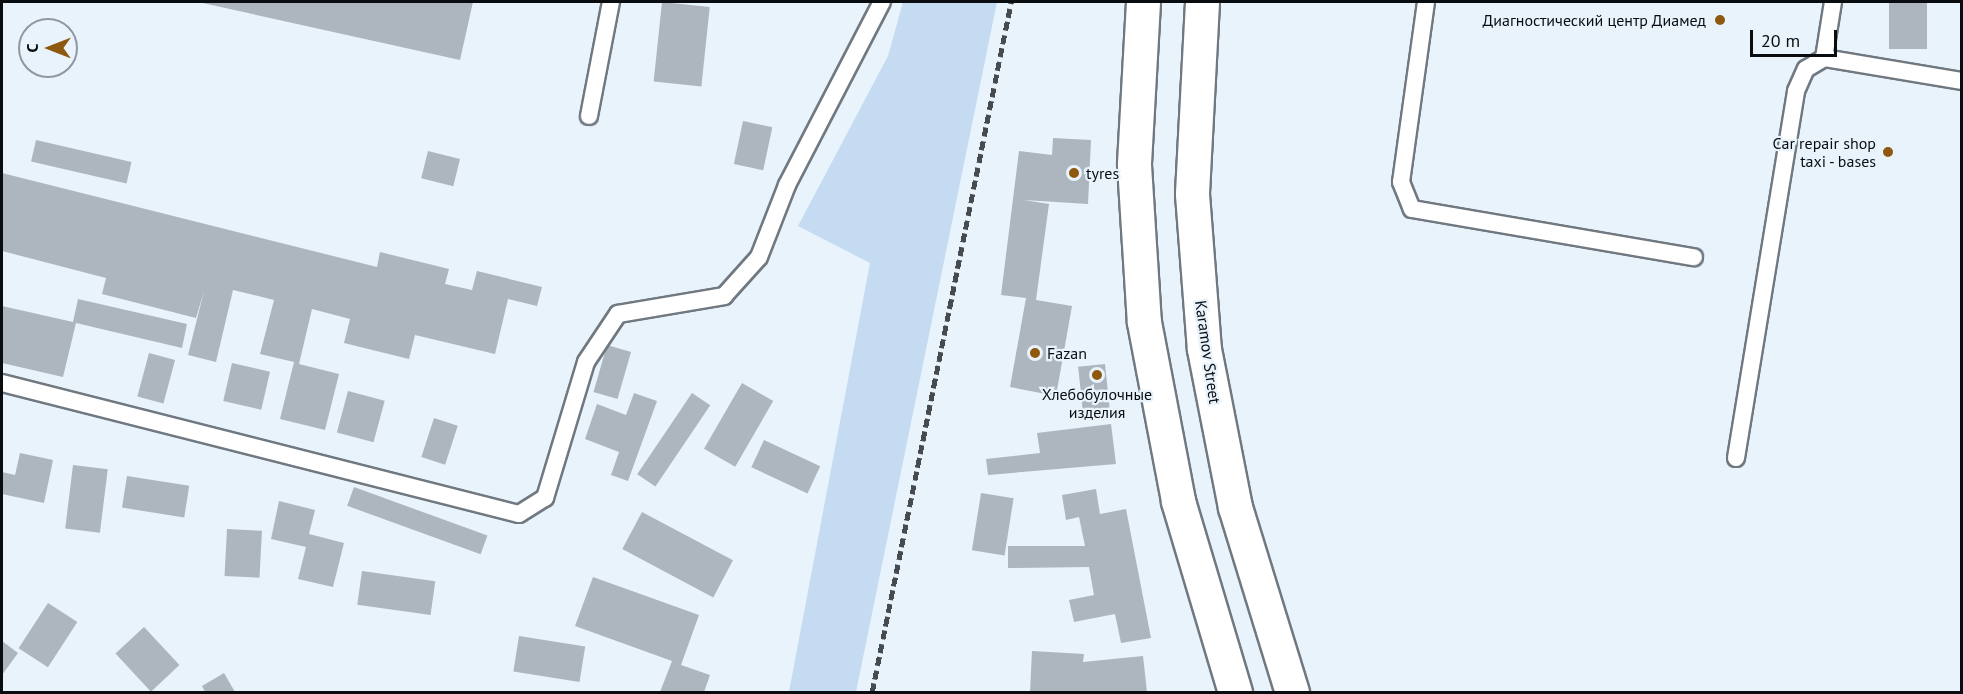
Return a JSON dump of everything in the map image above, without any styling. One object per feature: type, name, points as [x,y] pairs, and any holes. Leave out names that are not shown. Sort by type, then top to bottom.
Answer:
[{"type":"main road","points":[[1143,2],[1134,165],[1144,322],[1178,501],[1235,693]]},
{"type":"main road","name":"Karamov Street","points":[[1202,2],[1192,194],[1204,349],[1235,507],[1292,693]]},
{"type":"lane","points":[[589,116],[611,2]]},
{"type":"lane","points":[[2,383],[519,514],[545,498],[586,362],[618,314],[724,296],[759,256],[787,185],[882,2]]},
{"type":"lane","points":[[1426,2],[1401,182],[1412,209],[1694,257]]},
{"type":"lane","points":[[1824,58],[1833,2]]},
{"type":"lane","points":[[1736,458],[1796,91],[1806,69],[1824,58],[1962,81]]},
{"type":"shaded area","points":[[903,2],[997,2],[856,692],[789,692],[870,263],[798,226],[888,56]]},
{"type":"building","points":[[198,2],[473,2],[460,60]]},
{"type":"building","points":[[662,2],[710,7],[701,87],[654,82]]},
{"type":"building","points":[[1889,2],[1927,2],[1927,49],[1889,49]]},
{"type":"building","points":[[743,121],[772,127],[763,170],[734,164]]},
{"type":"building","points":[[1053,138],[1091,140],[1088,204],[1024,200],[1049,204],[1036,300],[1072,306],[1056,396],[1010,387],[1026,298],[1001,295],[1019,151],[1052,155]]},
{"type":"building","points":[[36,140],[131,162],[127,183],[31,161]]},
{"type":"building","points":[[428,151],[460,159],[453,186],[421,178]]},
{"type":"building","points":[[2,173],[377,267],[380,252],[449,269],[445,284],[472,290],[477,271],[542,287],[537,306],[508,299],[495,354],[415,335],[409,359],[344,343],[350,319],[312,309],[299,364],[339,374],[325,430],[280,419],[294,362],[260,354],[274,300],[233,290],[216,362],[188,355],[204,291],[196,318],[102,294],[106,278],[2,251]]},
{"type":"building","points":[[78,299],[187,324],[182,348],[76,323],[63,377],[2,363],[2,306],[73,322]]},
{"type":"building","points":[[607,345],[631,352],[618,399],[593,392]]},
{"type":"building","points":[[149,353],[175,360],[163,403],[137,396]]},
{"type":"building","points":[[232,363],[270,372],[261,410],[223,401]]},
{"type":"building","points":[[1105,364],[1110,408],[1083,411],[1078,367]]},
{"type":"building","points":[[742,383],[773,401],[735,467],[704,449]]},
{"type":"building","points":[[348,391],[385,401],[374,442],[337,433]]},
{"type":"building","points":[[634,393],[657,401],[628,481],[611,475],[619,452],[585,439],[597,404],[626,415]]},
{"type":"building","points":[[692,393],[710,405],[655,487],[637,474]]},
{"type":"building","points":[[434,418],[458,426],[445,465],[421,457]]},
{"type":"building","points":[[1111,424],[1116,464],[988,475],[986,459],[1040,453],[1037,433]]},
{"type":"building","points":[[764,440],[820,466],[808,493],[751,467]]},
{"type":"building","points":[[20,453],[53,460],[44,503],[2,494],[2,472],[15,475]]},
{"type":"building","points":[[73,465],[108,469],[100,533],[65,529]]},
{"type":"building","points":[[127,476],[189,486],[184,517],[122,508]]},
{"type":"building","points":[[354,487],[487,536],[481,554],[347,506]]},
{"type":"building","points":[[1096,489],[1100,514],[1126,509],[1151,638],[1121,643],[1115,614],[1074,622],[1069,600],[1094,595],[1089,567],[1008,568],[1008,546],[1085,546],[1079,517],[1066,520],[1062,495]]},
{"type":"building","points":[[981,493],[1014,498],[1005,555],[972,550]]},
{"type":"building","points":[[279,501],[315,510],[309,534],[344,543],[333,587],[298,579],[306,547],[271,539]]},
{"type":"building","points":[[642,512],[733,560],[713,597],[622,549]]},
{"type":"building","points":[[227,529],[262,531],[259,578],[225,576]]},
{"type":"building","points":[[362,571],[435,581],[431,615],[357,605]]},
{"type":"building","points":[[593,577],[699,615],[681,665],[710,675],[704,692],[660,692],[672,661],[575,626]]},
{"type":"building","points":[[48,603],[77,622],[48,667],[19,648]]},
{"type":"building","points":[[144,627],[179,665],[151,692],[115,654]]},
{"type":"building","points":[[519,636],[585,646],[580,682],[513,672]]},
{"type":"building","points":[[2,641],[18,653],[2,675]]},
{"type":"building","points":[[1032,651],[1084,654],[1083,662],[1143,656],[1147,692],[1030,692]]},
{"type":"building","points":[[224,673],[235,692],[205,692],[202,686]]},
{"type":"railway","points":[[872,692],[1011,2]]},
{"type":"place","name":"Диагностический центр Диамед","points":[[1720,20]]},
{"type":"place","name":"Car repair shop taxi - bases","points":[[1888,152]]},
{"type":"place","name":"tyres","points":[[1074,173]]},
{"type":"place","name":"Fazan","points":[[1035,353]]},
{"type":"place","name":"Хлебобулочные изделия","points":[[1097,375]]}]
